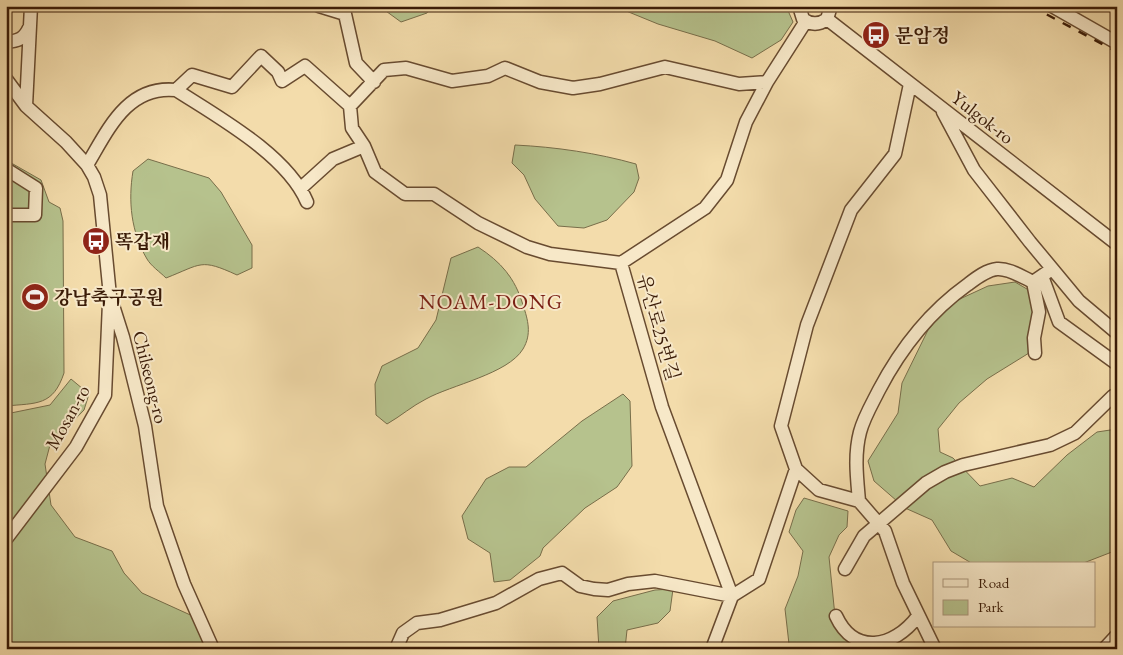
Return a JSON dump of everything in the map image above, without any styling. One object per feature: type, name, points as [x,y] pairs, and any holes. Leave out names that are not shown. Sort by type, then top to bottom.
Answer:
[{"type":"street","points":[[26,106],[31,6]]},
{"type":"street","points":[[319,6],[345,14],[356,63],[374,82]]},
{"type":"street","points":[[799,6],[800,14],[806,21],[818,24],[829,12]]},
{"type":"street","points":[[1052,6],[1117,43]]},
{"type":"street","name":"Yulgok-ro","points":[[829,12],[910,84],[1117,244]]},
{"type":"street","points":[[621,264],[705,208],[727,180],[746,122],[767,82],[806,21]]},
{"type":"street","points":[[6,42],[18,41],[26,36],[29,28]]},
{"type":"street","points":[[176,90],[192,75],[232,87],[261,56],[282,81],[305,66],[350,106],[384,70],[406,68],[452,82],[488,76],[505,68],[540,82],[574,88],[600,84],[665,66],[739,84],[767,82]]},
{"type":"street","name":"Chilseong-ro","points":[[6,80],[26,106],[66,142],[87,165],[100,195],[110,296],[123,337],[145,426],[157,506],[184,584],[213,649]]},
{"type":"street","points":[[910,84],[895,154],[851,210],[807,324],[780,426],[796,469],[819,490],[859,501],[886,531],[903,583],[935,649]]},
{"type":"street","points":[[87,165],[120,111],[136,98],[165,89],[176,90],[249,137],[301,188],[307,202]]},
{"type":"street","name":"유산로25번길","points":[[350,106],[352,128],[364,146],[376,172],[390,185],[405,194],[434,194],[478,223],[528,247],[550,254],[621,264],[662,407],[732,596]]},
{"type":"street","points":[[941,108],[974,170],[1042,276],[1058,322],[1117,364]]},
{"type":"street","points":[[301,188],[333,159],[364,146]]},
{"type":"street","points":[[6,169],[36,188],[35,215],[6,215]]},
{"type":"street","points":[[859,501],[856,461],[860,432],[868,411],[891,367],[921,326],[961,290],[990,271],[998,269],[1042,276],[1079,301],[1117,333]]},
{"type":"street","points":[[1035,353],[1034,338],[1039,312],[1042,276]]},
{"type":"street","name":"Mosan-ro","points":[[6,539],[76,447],[105,395],[110,296]]},
{"type":"street","points":[[845,569],[864,536],[880,525],[926,483],[944,472],[1050,445],[1075,433],[1113,396]]},
{"type":"street","points":[[712,649],[732,596],[759,580],[796,469]]},
{"type":"street","points":[[396,649],[403,633],[417,623],[440,620],[496,603],[539,580],[562,573],[580,586],[594,589],[608,590],[628,584],[655,581],[732,596]]},
{"type":"street","points":[[836,616],[842,632],[855,645],[868,647],[890,642],[909,628],[918,616]]},
{"type":"street","points":[[1104,649],[1117,635]]},
{"type":"green space","points":[[379,6],[432,6],[427,13],[401,22]]},
{"type":"green space","points":[[614,6],[786,6],[793,22],[781,40],[752,58],[715,41],[658,24]]},
{"type":"green space","points":[[515,145],[576,151],[636,164],[639,178],[634,192],[607,220],[584,228],[558,226],[535,199],[524,175],[512,163]]},
{"type":"green space","points":[[148,159],[209,178],[221,192],[252,245],[252,268],[237,275],[215,266],[201,265],[166,278],[151,264],[137,238],[131,205],[133,171]]},
{"type":"green space","name":"강남축구공원","points":[[6,160],[41,180],[49,202],[60,208],[63,221],[64,373],[55,392],[42,401],[6,406]]},
{"type":"green space","points":[[478,247],[500,265],[520,295],[528,327],[528,338],[523,349],[516,358],[505,365],[426,399],[387,424],[376,415],[375,384],[382,366],[418,348],[436,320],[451,258]]},
{"type":"green space","points":[[1015,282],[1044,299],[1042,325],[1029,353],[987,379],[959,403],[938,429],[940,452],[953,458],[980,486],[1012,478],[1034,487],[1067,455],[1097,432],[1117,429],[1117,550],[1086,562],[970,562],[951,551],[932,520],[905,508],[874,481],[868,461],[898,413],[902,383],[928,330],[949,304],[988,286]]},
{"type":"green space","points":[[71,379],[89,394],[84,410],[50,445],[45,464],[51,505],[75,537],[112,551],[124,573],[142,593],[197,618],[208,649],[6,649],[6,414],[50,405]]},
{"type":"green space","points":[[623,394],[630,401],[632,466],[617,487],[585,508],[543,548],[540,556],[510,580],[494,582],[490,553],[468,539],[462,516],[486,479],[509,467],[526,467],[582,421]]},
{"type":"green space","points":[[804,498],[848,511],[847,527],[839,535],[829,557],[835,616],[847,634],[866,649],[792,649],[789,644],[785,609],[798,576],[803,551],[789,532],[796,510]]},
{"type":"green space","points":[[673,589],[670,611],[658,623],[627,630],[625,649],[599,649],[597,617],[613,601],[655,590]]},
{"type":"railway","points":[[1031,6],[1117,52]]},
{"type":"place","name":"문암정","points":[[876,35]]},
{"type":"place","name":"똑갑재","points":[[96,241]]},
{"type":"place","name":"강남축구공원","points":[[35,297]]},
{"type":"district","name":"NOAM-DONG","points":[[491,302]]}]
